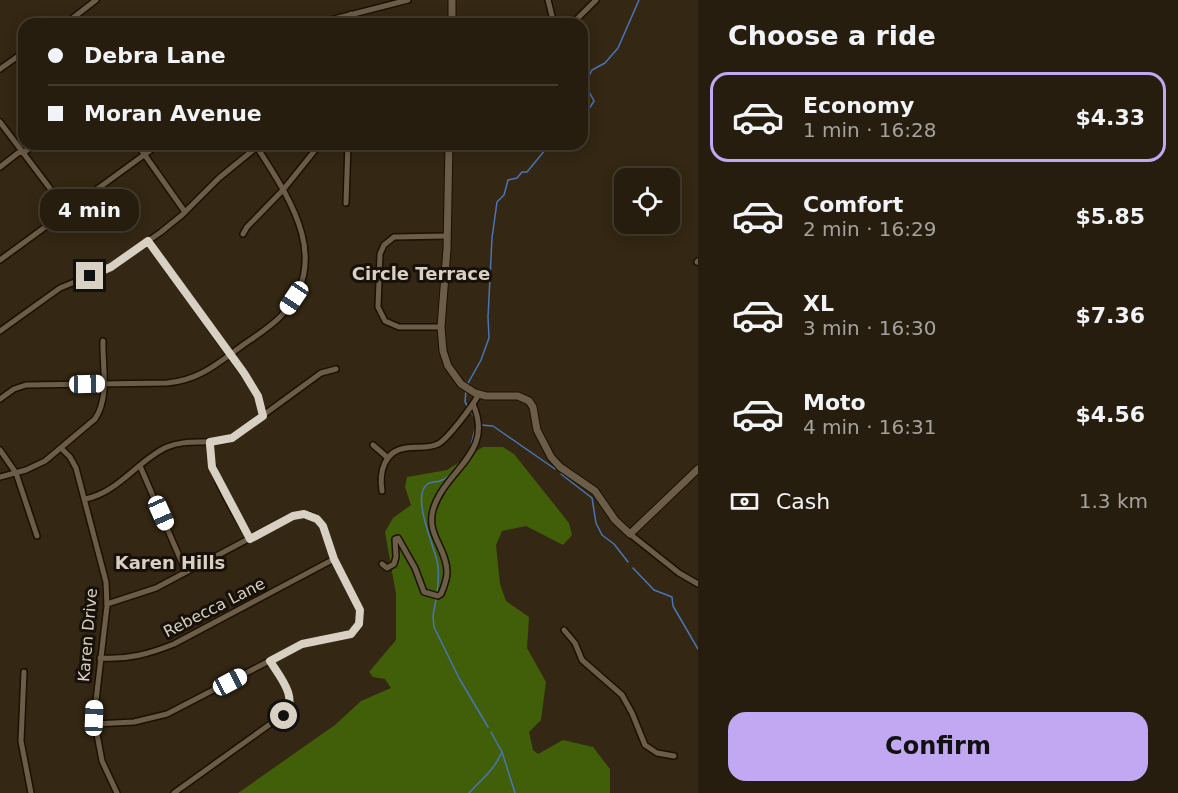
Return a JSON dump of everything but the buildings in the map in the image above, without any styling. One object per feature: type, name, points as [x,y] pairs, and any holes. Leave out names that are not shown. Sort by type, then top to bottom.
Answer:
[{"type":"street","points":[[73,18],[96,0]]},
{"type":"street","points":[[339,18],[408,0]]},
{"type":"street","points":[[452,0],[452,18]]},
{"type":"street","points":[[548,0],[553,18]]},
{"type":"street","points":[[578,18],[596,0]]},
{"type":"street","points":[[0,69],[18,56]]},
{"type":"street","points":[[0,122],[18,147]]},
{"type":"street","points":[[20,150],[66,211]]},
{"type":"street","points":[[0,167],[18,153],[27,150]]},
{"type":"street","points":[[141,150],[185,212]]},
{"type":"street","points":[[0,260],[151,150]]},
{"type":"street","points":[[0,331],[60,288],[105,270],[148,241],[185,212],[250,150]]},
{"type":"street","points":[[0,399],[24,385],[181,382],[203,374],[281,316],[300,287],[305,264],[304,236],[299,220],[259,150]]},
{"type":"street","points":[[243,234],[315,150]]},
{"type":"street","points":[[346,203],[348,150]]},
{"type":"street","points":[[449,150],[447,236],[441,327],[445,360],[450,371],[465,386],[479,394],[518,396],[529,401],[533,407],[537,430],[551,457],[560,467],[595,491],[615,520],[630,534],[679,573],[698,584]]},
{"type":"street","points":[[441,327],[399,327],[386,321],[378,304],[380,254],[387,242],[394,237],[447,236]]},
{"type":"street","points":[[148,241],[255,389],[263,416]]},
{"type":"street","points":[[0,477],[37,465],[61,448],[98,415],[102,403],[103,341]]},
{"type":"street","points":[[85,498],[102,494],[170,446],[232,438],[321,373],[336,369]]},
{"type":"street","points":[[382,491],[380,474],[388,458],[399,450],[431,447],[444,440],[479,394]]},
{"type":"street","points":[[382,564],[387,568],[394,564],[396,557],[394,539],[398,538],[415,568],[424,592],[438,596],[441,594],[447,570],[433,534],[432,514],[443,490],[474,450],[480,426],[471,407]]},
{"type":"street","points":[[210,442],[212,467],[250,539]]},
{"type":"street","points":[[373,445],[388,458]]},
{"type":"street","name":"Karen Drive","points":[[61,448],[74,462],[104,571],[107,604],[94,705],[94,724],[102,761],[117,793]]},
{"type":"street","points":[[0,450],[16,473],[37,536]]},
{"type":"street","points":[[140,466],[186,572]]},
{"type":"street","points":[[630,534],[698,469]]},
{"type":"street","points":[[94,724],[134,722],[160,716],[183,707],[302,644],[347,636],[357,629],[360,621],[360,610],[334,559],[323,526],[310,515],[293,516],[156,588],[107,604]]},
{"type":"street","name":"Rebecca Lane","points":[[100,658],[132,658],[174,644],[334,559]]},
{"type":"street","points":[[564,630],[575,643],[582,660],[622,695],[645,745],[657,753],[674,756]]},
{"type":"street","points":[[174,793],[287,712],[291,704],[289,694],[270,661]]},
{"type":"street","points":[[24,672],[21,741],[31,793]]},
{"type":"green space","points":[[483,447],[503,447],[514,454],[569,523],[572,535],[563,545],[526,526],[502,531],[496,545],[500,584],[506,601],[529,617],[527,648],[546,682],[541,720],[529,732],[533,750],[538,754],[563,740],[593,747],[610,769],[610,793],[238,793],[335,725],[361,701],[391,688],[385,679],[373,677],[369,672],[396,640],[396,594],[385,532],[393,518],[411,505],[405,487],[407,477],[447,470]]},
{"type":"waterway","points":[[588,78],[592,70],[605,63],[618,48],[639,0]]},
{"type":"waterway","points":[[588,90],[594,101],[588,110]]},
{"type":"waterway","points":[[467,385],[481,360],[489,338],[492,238],[497,202],[504,195],[508,180],[517,178],[522,172],[527,172],[545,150]]},
{"type":"waterway","points":[[466,390],[465,402],[475,418]]},
{"type":"waterway","points":[[481,425],[493,426],[555,469]]},
{"type":"waterway","points":[[470,450],[475,429]]},
{"type":"waterway","points":[[437,594],[438,565],[423,514],[422,495],[427,484],[447,477],[464,459]]},
{"type":"waterway","points":[[561,474],[592,498],[596,523],[602,535],[614,544],[628,562]]},
{"type":"waterway","points":[[633,568],[654,590],[672,597],[673,606],[698,649]]},
{"type":"waterway","points":[[436,599],[434,627],[459,678],[488,727]]},
{"type":"waterway","points":[[491,732],[502,752],[515,793]]},
{"type":"waterway","points":[[469,793],[491,769],[502,752]]},
{"type":"district","name":"Circle Terrace","points":[[421,274]]},
{"type":"district","name":"Karen Hills","points":[[170,563]]},
{"type":"route","points":[[90,276],[111,267],[148,241],[244,373],[258,396],[263,416],[232,438],[210,442],[209,452],[212,467],[250,539],[300,514],[313,516],[323,526],[334,559],[360,610],[360,621],[357,629],[347,636],[302,644],[270,661],[289,694],[291,704],[284,716]]}]
